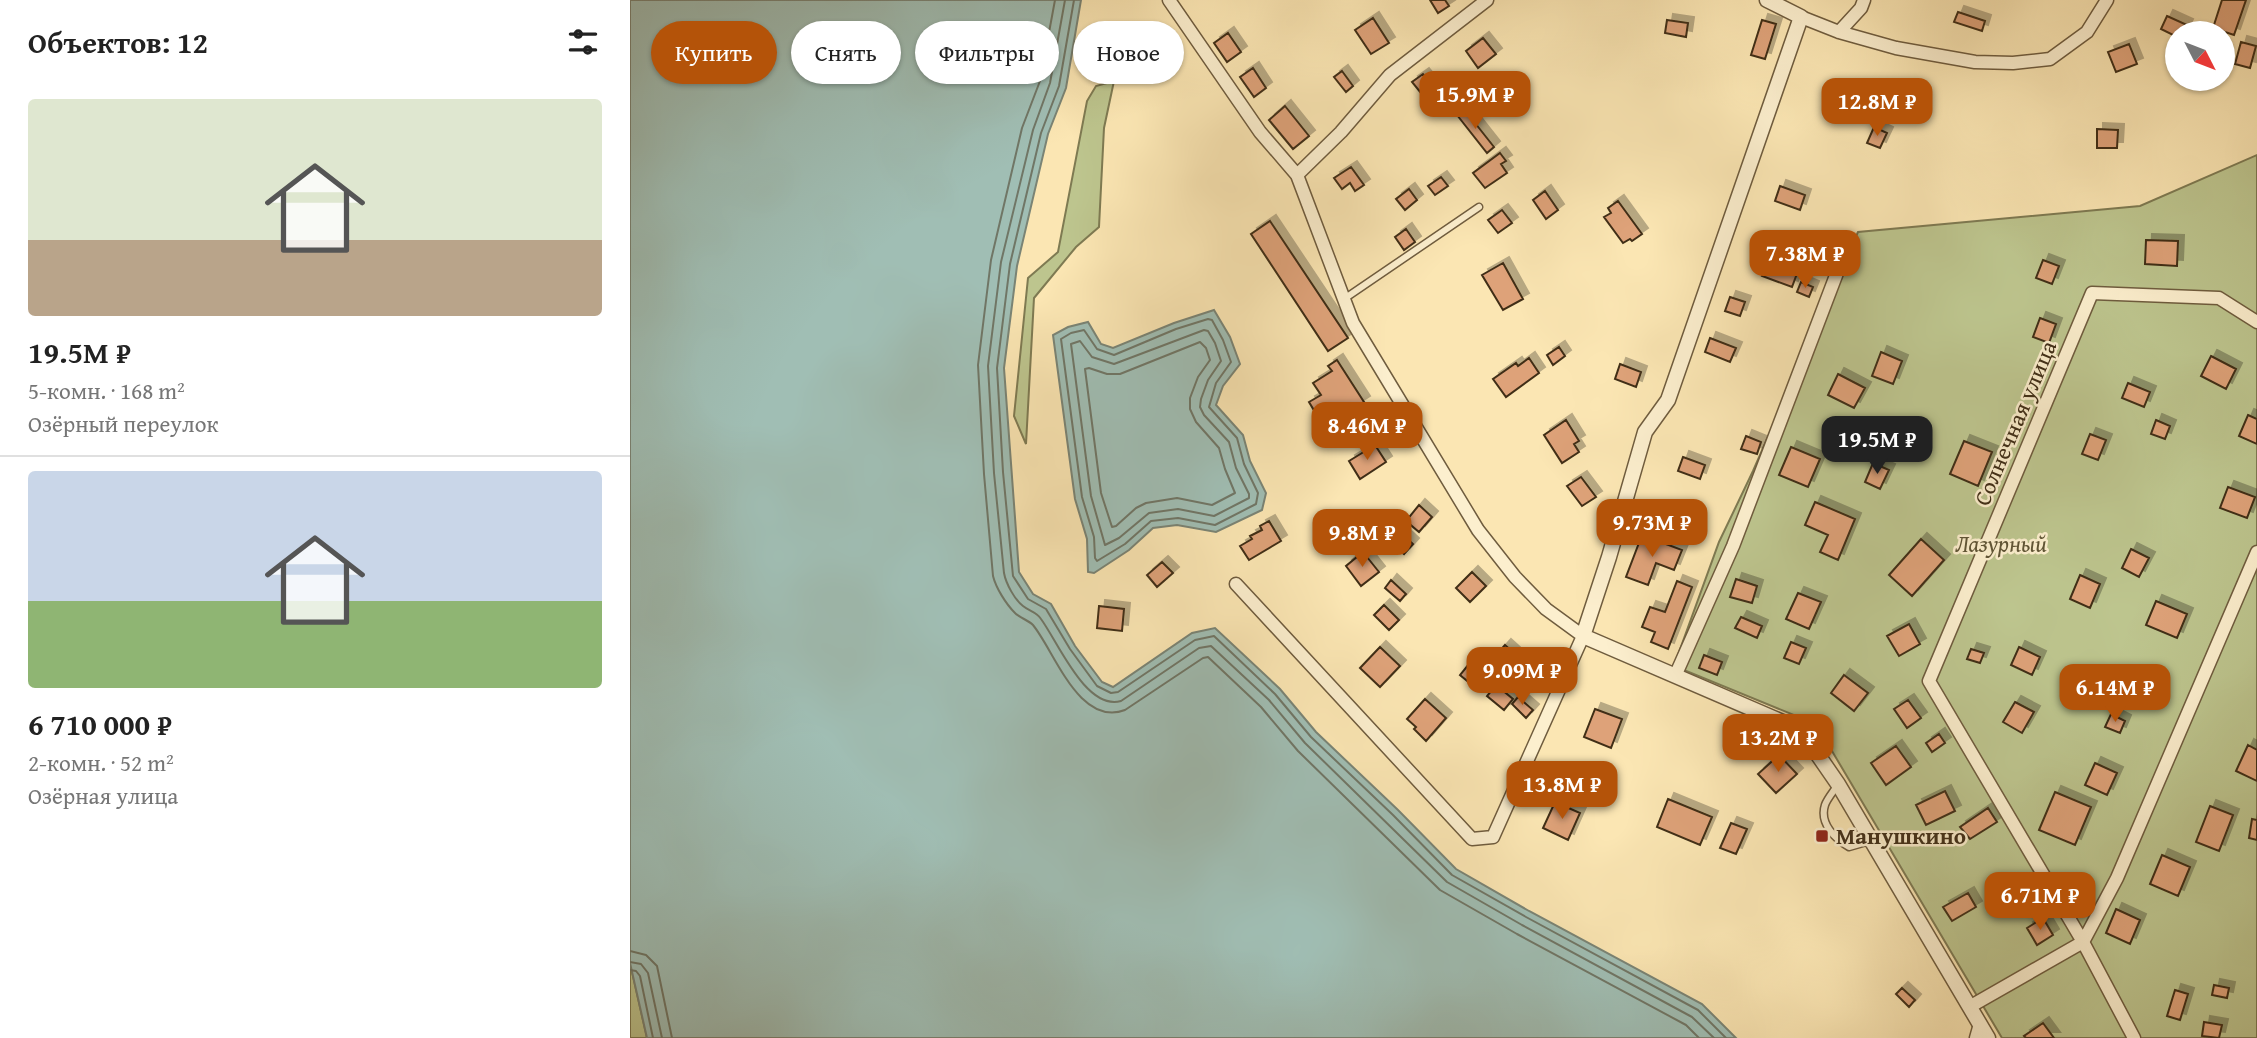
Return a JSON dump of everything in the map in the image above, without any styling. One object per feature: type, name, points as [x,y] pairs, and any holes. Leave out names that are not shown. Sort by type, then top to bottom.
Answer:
[{"type":"street","points":[[1169,0],[1260,132],[1297,175],[1353,323],[1478,530],[1515,577],[1538,601],[1583,636],[1794,727],[1818,755],[1873,840],[1971,1006],[1978,1031],[1988,1038]]},
{"type":"street","points":[[1297,175],[1340,132],[1390,75],[1487,0]]},
{"type":"street","points":[[1767,0],[1839,32],[1896,48],[1975,62],[2013,63],[2050,59],[2087,32],[2107,0]]},
{"type":"street","points":[[1839,32],[1861,8],[1864,0]]},
{"type":"street","points":[[1236,584],[1472,839],[1493,837],[1583,636],[1645,432],[1668,400],[1801,17]]},
{"type":"street","points":[[1676,674],[1733,546],[1840,265]]},
{"type":"street","name":"Солнечная улица","points":[[2083,942],[1929,681],[2092,293],[2218,298],[2257,323]]},
{"type":"street","points":[[1971,1006],[2083,942],[2116,878],[2257,552]]},
{"type":"street","points":[[2083,942],[2134,1038]]},
{"type":"lane","points":[[1344,299],[1479,207]]},
{"type":"lane","points":[[1838,784],[1824,807],[1825,822],[1836,840],[1849,847],[1873,840]]},
{"type":"green space","points":[[1113,84],[1104,128],[1099,227],[1076,247],[1034,298],[1026,444],[1014,416],[1028,278],[1058,252],[1087,101],[1096,86]]},
{"type":"green space","name":"Лазурный","points":[[2257,155],[2257,1038],[2002,1038],[1816,724],[1674,666],[1719,542],[1858,232],[2140,206]]},
{"type":"green space","points":[[630,963],[647,1038],[630,1038]]},
{"type":"water","points":[[630,0],[1081,0],[1077,21],[1073,21],[1073,47],[1066,88],[1048,134],[1017,266],[1004,368],[1019,572],[1033,594],[1051,604],[1075,646],[1102,682],[1113,687],[1192,633],[1215,628],[1280,689],[1316,732],[1456,869],[1702,1004],[1736,1038],[647,1038],[630,963]]},
{"type":"water","points":[[1214,310],[1230,337],[1240,364],[1223,386],[1216,405],[1243,435],[1250,461],[1266,493],[1262,510],[1216,532],[1177,525],[1153,528],[1129,550],[1094,573],[1088,572],[1087,539],[1075,499],[1053,335],[1068,327],[1088,322],[1101,344],[1113,348]]},
{"type":"building","points":[[1430,0],[1445,0],[1449,6],[1438,13]]},
{"type":"building","points":[[2222,0],[2246,0],[2235,32],[2235,21],[2215,21]]},
{"type":"building","points":[[1958,12],[1985,21],[1982,31],[1954,22]]},
{"type":"building","points":[[2167,16],[2178,21],[2165,21],[2165,31],[2161,29]]},
{"type":"building","points":[[1373,18],[1389,43],[1371,54],[1355,30]]},
{"type":"building","points":[[1667,20],[1688,23],[1686,37],[1665,33]]},
{"type":"building","points":[[1762,20],[1776,24],[1765,59],[1751,55]]},
{"type":"building","points":[[1228,33],[1241,52],[1227,62],[1214,43]]},
{"type":"building","points":[[1483,38],[1496,54],[1478,68],[1466,51]]},
{"type":"building","points":[[2241,42],[2256,46],[2250,68],[2235,64]]},
{"type":"building","points":[[2129,44],[2137,64],[2116,72],[2108,52]]},
{"type":"building","points":[[1253,68],[1266,88],[1254,97],[1240,77]]},
{"type":"building","points":[[1342,71],[1353,86],[1346,92],[1334,77]]},
{"type":"building","points":[[1423,74],[1435,89],[1425,98],[1412,82]]},
{"type":"building","points":[[1285,106],[1309,136],[1293,149],[1269,120]]},
{"type":"building","points":[[1464,109],[1494,147],[1487,153],[1457,115]]},
{"type":"building","points":[[1874,127],[1887,133],[1880,148],[1867,143]]},
{"type":"building","points":[[2097,129],[2118,130],[2117,148],[2097,148]]},
{"type":"building","points":[[1500,153],[1506,161],[1501,164],[1507,173],[1485,188],[1473,173]]},
{"type":"building","points":[[1351,167],[1364,185],[1355,191],[1350,183],[1342,189],[1334,178]]},
{"type":"building","points":[[1441,177],[1448,186],[1435,195],[1428,186]]},
{"type":"building","points":[[1780,186],[1805,195],[1800,210],[1775,201]]},
{"type":"building","points":[[1409,189],[1417,200],[1405,210],[1396,199]]},
{"type":"building","points":[[1545,191],[1558,210],[1546,219],[1533,200]]},
{"type":"building","points":[[1618,201],[1642,234],[1632,241],[1630,239],[1623,243],[1604,217],[1611,213],[1608,208]]},
{"type":"building","points":[[1502,210],[1512,223],[1498,233],[1488,220]]},
{"type":"building","points":[[1270,221],[1348,338],[1328,351],[1251,234]]},
{"type":"building","points":[[1406,229],[1415,242],[1404,250],[1395,237]]},
{"type":"building","points":[[2146,240],[2178,241],[2177,266],[2145,264]]},
{"type":"building","points":[[1770,257],[1799,268],[1792,287],[1762,276]]},
{"type":"building","points":[[2043,260],[2059,266],[2052,284],[2036,278]]},
{"type":"building","points":[[1503,263],[1523,299],[1503,310],[1482,275]]},
{"type":"building","points":[[1801,282],[1813,287],[1809,297],[1797,292]]},
{"type":"building","points":[[1730,297],[1745,302],[1740,316],[1725,311]]},
{"type":"building","points":[[2040,318],[2056,324],[2049,343],[2033,337]]},
{"type":"building","points":[[1710,338],[1736,348],[1730,362],[1705,352]]},
{"type":"building","points":[[1559,347],[1565,356],[1553,365],[1547,355]]},
{"type":"building","points":[[1881,352],[1902,361],[1893,384],[1872,376]]},
{"type":"building","points":[[2211,356],[2236,369],[2226,389],[2201,376]]},
{"type":"building","points":[[1529,358],[1539,373],[1506,397],[1493,379],[1516,363],[1518,366]]},
{"type":"building","points":[[1337,360],[1364,402],[1324,427],[1309,402],[1321,395],[1313,383],[1332,371],[1328,366]]},
{"type":"building","points":[[1620,364],[1641,372],[1636,387],[1615,379]]},
{"type":"building","points":[[1838,374],[1865,388],[1854,408],[1828,395]]},
{"type":"building","points":[[2128,383],[2150,392],[2144,407],[2122,398]]},
{"type":"building","points":[[2248,415],[2257,419],[2257,444],[2239,436]]},
{"type":"building","points":[[1566,420],[1579,441],[1574,444],[1579,452],[1562,463],[1544,435]]},
{"type":"building","points":[[2156,420],[2170,426],[2165,439],[2151,434]]},
{"type":"building","points":[[2090,434],[2106,440],[2098,460],[2082,454]]},
{"type":"building","points":[[1746,436],[1761,442],[1757,454],[1741,449]]},
{"type":"building","points":[[1964,441],[1992,452],[1978,486],[1950,474]]},
{"type":"building","points":[[1375,445],[1386,462],[1360,479],[1349,461]]},
{"type":"building","points":[[1791,447],[1820,459],[1808,487],[1779,475]]},
{"type":"building","points":[[1683,457],[1705,465],[1700,479],[1678,471]]},
{"type":"building","points":[[1873,463],[1889,470],[1880,489],[1865,482]]},
{"type":"building","points":[[1581,477],[1596,497],[1582,506],[1567,486]]},
{"type":"building","points":[[2228,487],[2255,497],[2247,518],[2220,508]]},
{"type":"building","points":[[1815,502],[1855,519],[1838,560],[1820,552],[1828,535],[1805,525]]},
{"type":"building","points":[[1419,505],[1432,517],[1419,532],[1406,521]]},
{"type":"building","points":[[1269,521],[1281,541],[1249,560],[1240,546],[1252,539],[1250,536],[1262,530],[1260,526]]},
{"type":"building","points":[[1399,531],[1413,544],[1404,554],[1389,541]]},
{"type":"building","points":[[1642,535],[1682,550],[1674,570],[1656,563],[1648,585],[1626,577]]},
{"type":"building","points":[[1921,539],[1944,560],[1912,596],[1889,575]]},
{"type":"building","points":[[2131,549],[2149,558],[2139,577],[2122,568]]},
{"type":"building","points":[[1363,552],[1379,572],[1361,586],[1346,566]]},
{"type":"building","points":[[1162,562],[1173,573],[1157,587],[1147,575]]},
{"type":"building","points":[[1472,572],[1486,586],[1470,602],[1456,588]]},
{"type":"building","points":[[2080,575],[2100,584],[2090,608],[2070,599]]},
{"type":"building","points":[[1736,579],[1757,586],[1752,603],[1730,597]]},
{"type":"building","points":[[1391,580],[1406,594],[1400,601],[1385,588]]},
{"type":"building","points":[[1677,581],[1692,587],[1668,649],[1651,642],[1655,632],[1642,627],[1650,607],[1665,612]]},
{"type":"building","points":[[1798,593],[1821,602],[1809,629],[1786,619]]},
{"type":"building","points":[[2156,601],[2187,614],[2177,638],[2146,625]]},
{"type":"building","points":[[1384,605],[1399,620],[1389,630],[1374,615]]},
{"type":"building","points":[[1099,606],[1124,609],[1122,631],[1097,628]]},
{"type":"building","points":[[1741,617],[1762,626],[1757,638],[1735,628]]},
{"type":"building","points":[[1909,624],[1920,644],[1899,656],[1887,636]]},
{"type":"building","points":[[1791,642],[1806,648],[1799,664],[1784,658]]},
{"type":"building","points":[[1505,645],[1528,666],[1514,682],[1491,661]]},
{"type":"building","points":[[1380,647],[1400,666],[1380,687],[1360,668]]},
{"type":"building","points":[[2019,647],[2040,657],[2032,675],[2011,665]]},
{"type":"building","points":[[1971,649],[1984,653],[1980,663],[1967,659]]},
{"type":"building","points":[[1704,655],[1722,662],[1717,675],[1699,668]]},
{"type":"building","points":[[1473,659],[1486,670],[1472,685],[1460,675]]},
{"type":"building","points":[[2088,672],[2113,684],[2103,707],[2077,695]]},
{"type":"building","points":[[1844,675],[1868,693],[1854,711],[1831,693]]},
{"type":"building","points":[[1496,685],[1513,699],[1504,710],[1487,696]]},
{"type":"building","points":[[1518,697],[1533,710],[1526,718],[1512,704]]},
{"type":"building","points":[[1425,699],[1446,718],[1426,741],[1407,719]]},
{"type":"building","points":[[1908,700],[1921,718],[1907,728],[1894,709]]},
{"type":"building","points":[[2015,702],[2034,712],[2022,733],[2003,722]]},
{"type":"building","points":[[1595,709],[1622,719],[1611,748],[1584,737]]},
{"type":"building","points":[[2111,714],[2125,721],[2120,733],[2105,727]]},
{"type":"building","points":[[1939,734],[1945,743],[1932,752],[1926,743]]},
{"type":"building","points":[[2248,745],[2257,750],[2257,781],[2236,771]]},
{"type":"building","points":[[1896,746],[1911,767],[1886,785],[1871,763]]},
{"type":"building","points":[[1779,755],[1797,774],[1776,793],[1758,774]]},
{"type":"building","points":[[2095,763],[2117,773],[2107,795],[2085,785]]},
{"type":"building","points":[[1945,791],[1955,811],[1926,825],[1916,805]]},
{"type":"building","points":[[2055,792],[2091,807],[2075,845],[2039,830]]},
{"type":"building","points":[[1668,799],[1712,817],[1700,845],[1657,827]]},
{"type":"building","points":[[1555,802],[1580,813],[1568,840],[1543,828]]},
{"type":"building","points":[[2210,806],[2233,815],[2219,851],[2196,842]]},
{"type":"building","points":[[1988,808],[1997,822],[1970,839],[1960,827]]},
{"type":"building","points":[[2252,819],[2257,820],[2257,840],[2249,838]]},
{"type":"building","points":[[1731,823],[1747,829],[1736,854],[1720,848]]},
{"type":"building","points":[[2162,855],[2190,867],[2178,896],[2150,884]]},
{"type":"building","points":[[1968,893],[1976,907],[1952,921],[1943,907]]},
{"type":"building","points":[[2116,909],[2140,920],[2130,944],[2106,933]]},
{"type":"building","points":[[2043,918],[2053,935],[2037,945],[2027,928]]},
{"type":"building","points":[[2214,985],[2229,988],[2227,998],[2212,995]]},
{"type":"building","points":[[1902,988],[1915,1000],[1909,1007],[1896,994]]},
{"type":"building","points":[[2175,990],[2188,994],[2180,1020],[2167,1016]]},
{"type":"building","points":[[2204,1022],[2222,1025],[2219,1038],[2202,1036]]},
{"type":"building","points":[[2043,1023],[2054,1038],[2024,1036]]},
{"type":"place","name":"Манушкино","points":[[1822,836]]}]
